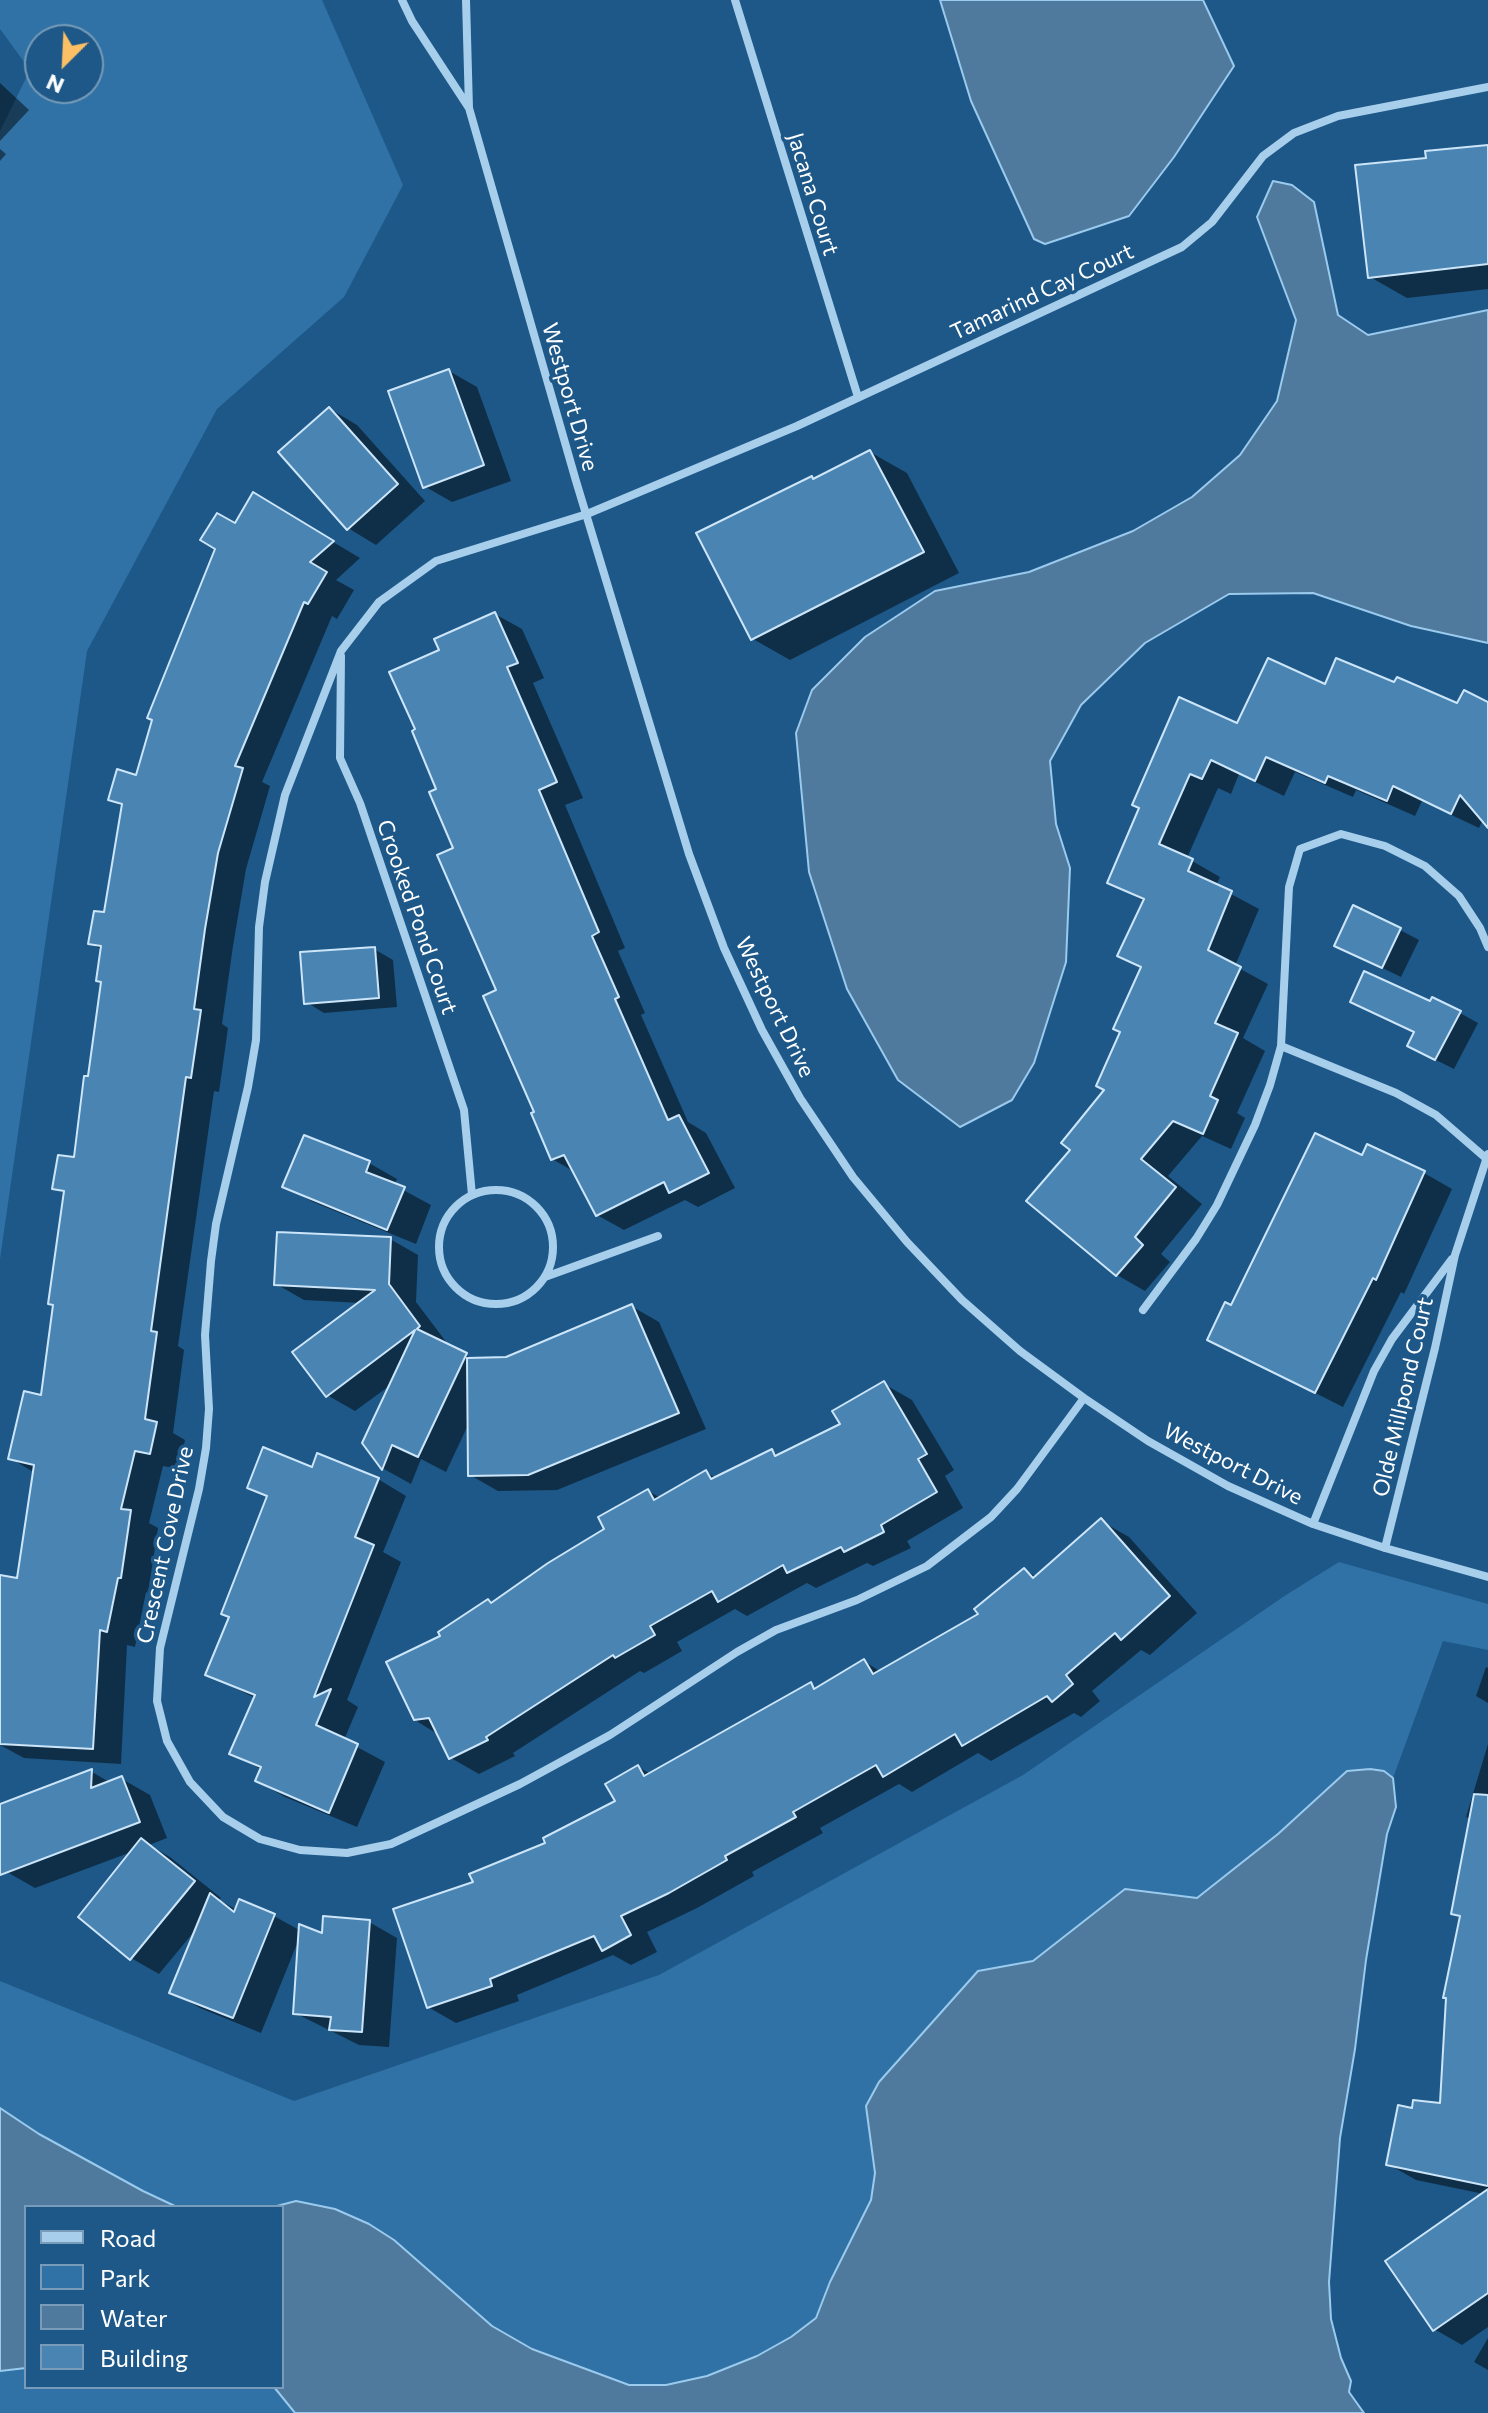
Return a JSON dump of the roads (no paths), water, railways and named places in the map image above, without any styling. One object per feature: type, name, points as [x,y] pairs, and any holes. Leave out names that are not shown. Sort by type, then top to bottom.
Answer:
[{"type":"street","name":"Westport Drive","points":[[402,0],[412,21],[469,108]]},
{"type":"street","name":"Westport Drive","points":[[466,0],[469,108],[689,854],[724,948],[762,1030],[800,1098],[853,1177],[907,1242],[951,1288],[1020,1351],[1084,1398],[1148,1441],[1228,1486],[1313,1524],[1488,1577]]},
{"type":"street","name":"Jacana Court","points":[[735,0],[858,397]]},
{"type":"street","name":"Tamarind Cay Court","points":[[587,514],[858,397],[1182,247],[1212,222],[1263,156],[1294,133],[1338,116],[1488,87]]},
{"type":"street","name":"Crescent Cove Drive","points":[[587,514],[436,561],[379,602],[341,651],[285,795],[265,882],[259,927],[256,1040],[216,1224],[211,1261],[205,1335],[209,1409],[206,1448],[160,1648],[157,1701],[167,1741],[190,1782],[223,1817],[260,1839],[300,1850],[347,1853],[391,1844],[520,1784],[610,1735],[776,1630],[857,1600],[927,1566],[991,1517],[1017,1489],[1084,1398]]},
{"type":"street","name":"Crooked Pond Court","points":[[341,651],[340,758],[360,803],[464,1110],[472,1195]]},
{"type":"street","points":[[1143,1310],[1217,1205],[1255,1125],[1270,1085],[1281,1046],[1289,887],[1300,849],[1341,834],[1385,846],[1425,866],[1459,896],[1480,928],[1488,947]]},
{"type":"street","name":"Olde Millpond Court","points":[[1281,1046],[1357,1075],[1436,1115],[1488,1158],[1455,1255],[1385,1548]]},
{"type":"street","points":[[489,1190],[508,1191],[524,1198],[539,1209],[549,1224],[553,1242],[552,1260],[545,1277],[532,1292],[515,1301],[496,1304],[477,1301],[460,1292],[447,1277],[440,1259],[439,1240],[445,1221],[456,1206],[472,1195],[489,1190]]},
{"type":"street","points":[[545,1277],[658,1236]]},
{"type":"street","name":"Olde Millpond Court","points":[[1313,1524],[1374,1371],[1392,1339],[1455,1255]]},
{"type":"water","points":[[940,0],[1203,0],[1234,66],[1174,157],[1129,216],[1045,244],[1034,239],[971,101]]},
{"type":"water","points":[[1273,181],[1292,185],[1314,202],[1338,315],[1368,335],[1488,310],[1488,643],[1411,626],[1313,593],[1229,594],[1145,643],[1081,705],[1050,761],[1056,824],[1070,868],[1066,962],[1034,1063],[1012,1100],[960,1127],[898,1080],[847,989],[809,872],[796,733],[812,690],[865,637],[935,591],[1029,572],[1133,531],[1192,497],[1240,455],[1277,401],[1296,320],[1257,217]]},
{"type":"water","points":[[1347,1771],[1384,1771],[1393,1778],[1396,1807],[1387,1834],[1340,2138],[1329,2282],[1331,2319],[1341,2358],[1351,2381],[1349,2392],[1364,2413],[295,2413],[276,2389],[284,2389],[284,2205],[281,2205],[296,2201],[335,2209],[369,2224],[394,2240],[492,2326],[532,2349],[629,2385],[666,2385],[707,2376],[757,2356],[791,2337],[816,2318],[830,2282],[871,2200],[875,2173],[866,2106],[879,2082],[978,1971],[1033,1961],[1125,1889],[1197,1898],[1278,1834]]},
{"type":"water","points":[[0,2108],[39,2134],[173,2205],[24,2205],[24,2368],[0,2371]]}]
